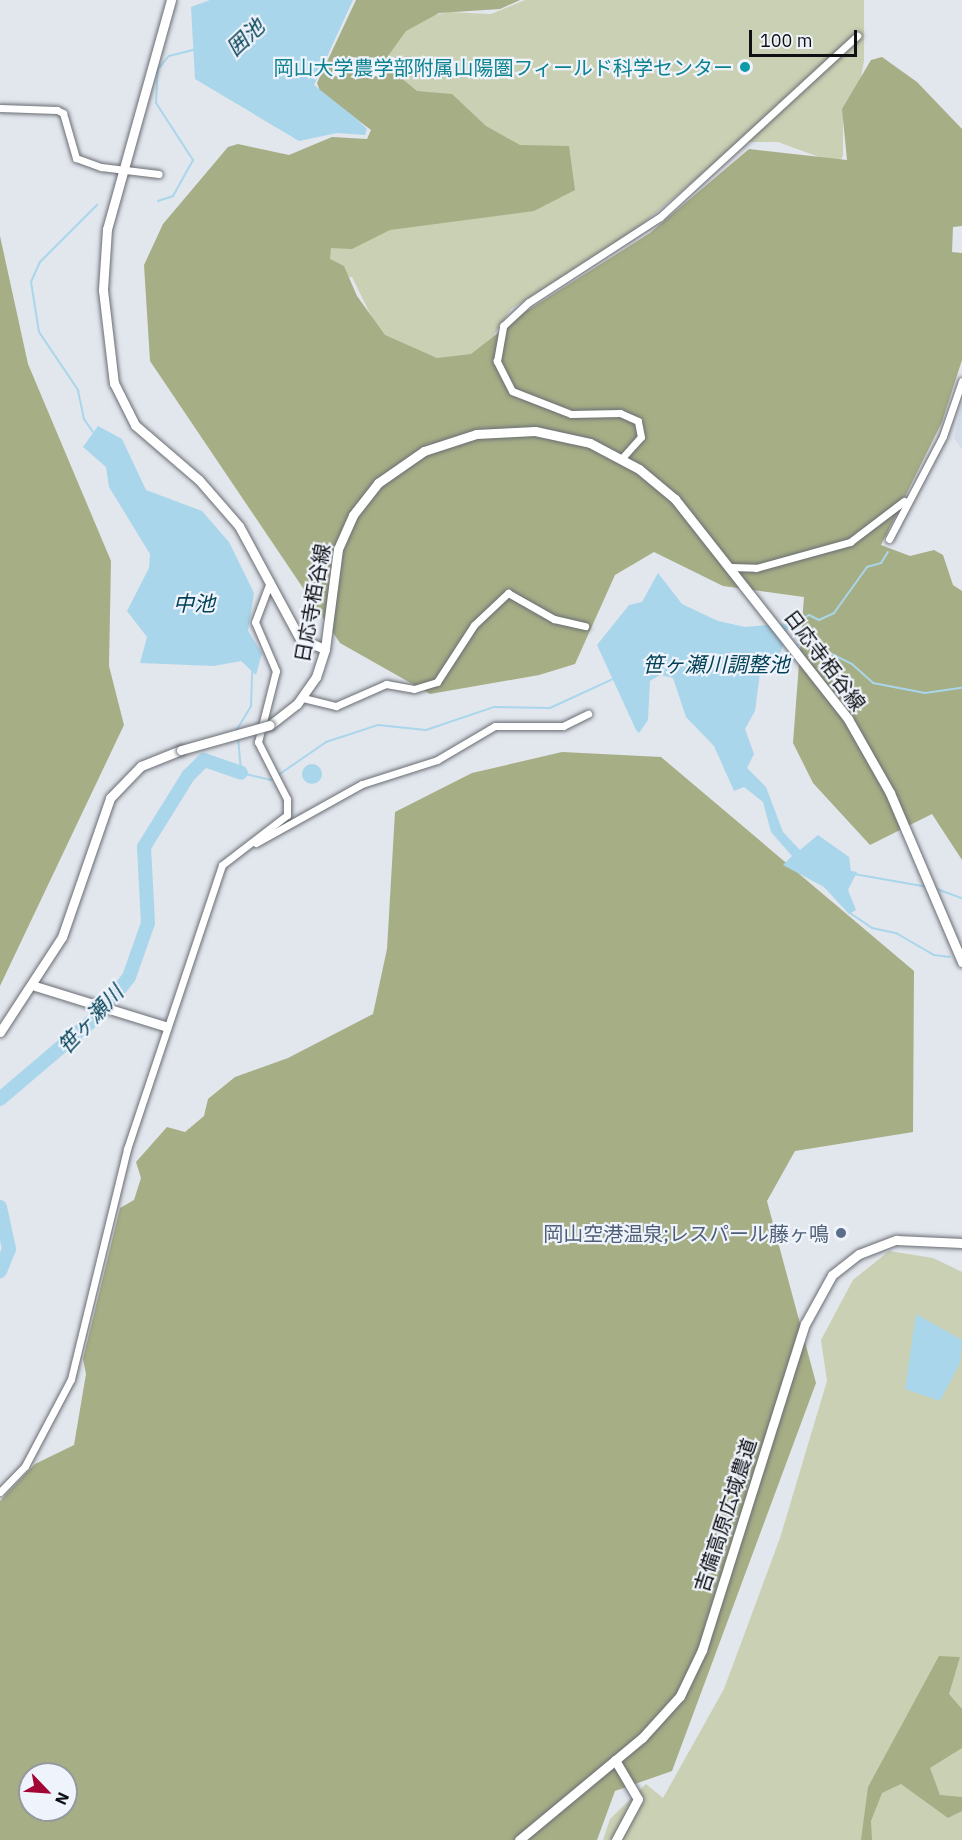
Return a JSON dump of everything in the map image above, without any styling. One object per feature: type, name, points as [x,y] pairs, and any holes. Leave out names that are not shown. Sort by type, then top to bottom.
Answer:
[{"type":"street","points":[[171,1],[121,170],[102,273],[119,400],[148,440],[224,505],[270,582],[300,639],[325,649]]},
{"type":"street","points":[[622,458],[641,438],[638,421],[620,413],[571,414],[512,391],[497,361],[503,326],[529,302],[660,217],[857,36]]},
{"type":"street","points":[[0,108],[57,110],[63,113],[76,158],[121,170],[159,174]]},
{"type":"street","points":[[889,539],[904,501],[943,436],[962,381]]},
{"type":"street","name":"日応寺栢谷線","points":[[0,1032],[35,986],[62,937],[110,798],[141,766],[181,750],[270,725],[303,698],[325,649],[332,576],[345,532],[371,491],[408,460],[452,440],[515,430],[572,438],[622,458],[675,499],[731,567],[848,719],[876,764],[962,962]]},
{"type":"street","points":[[731,567],[756,568],[850,542],[904,501]]},
{"type":"street","points":[[0,1492],[26,1466],[71,1379],[127,1149],[164,1026],[222,865],[287,815],[287,799],[258,742],[276,664],[255,622],[270,582]]},
{"type":"street","points":[[303,698],[326,707],[386,684],[414,689],[437,682],[474,625],[507,593],[554,619],[585,626]]},
{"type":"street","points":[[248,845],[277,835],[362,784],[437,760],[495,726],[563,726],[588,714]]},
{"type":"street","points":[[35,986],[114,1013],[164,1026]]},
{"type":"street","name":"吉備高原広域農道","points":[[519,1840],[615,1760],[663,1716],[691,1674],[818,1296],[844,1264],[877,1246],[918,1239],[962,1243]]},
{"type":"street","points":[[615,1760],[638,1799],[616,1840]]},
{"type":"shaded area","points":[[962,402],[962,449],[954,438]]},
{"type":"green space","points":[[356,0],[520,0],[500,9],[439,13],[406,31],[383,63],[417,91],[452,94],[486,126],[520,145],[569,146],[575,190],[534,211],[390,230],[352,249],[331,248],[330,259],[344,266],[357,296],[385,335],[437,358],[471,354],[525,312],[650,233],[749,149],[847,160],[842,109],[871,60],[882,57],[917,82],[962,129],[962,226],[953,227],[952,252],[962,253],[962,360],[942,422],[881,545],[910,556],[934,550],[943,555],[953,585],[962,591],[962,860],[932,814],[870,845],[813,783],[793,743],[804,597],[723,586],[654,552],[615,575],[575,664],[539,675],[430,694],[340,643],[150,361],[144,265],[163,224],[228,147],[238,144],[289,155],[332,137],[367,139],[371,130],[320,91],[317,83]]},
{"type":"green space","points":[[525,0],[864,0],[864,61],[859,88],[843,115],[843,156],[838,164],[778,142],[740,142],[634,231],[511,309],[495,333],[476,391],[383,340],[352,277],[340,278],[229,157],[373,174],[379,49],[424,17],[449,12],[491,14]]},
{"type":"green space","points":[[0,236],[28,364],[111,561],[109,666],[124,725],[0,986]]},
{"type":"green space","points":[[562,752],[661,757],[914,971],[913,1132],[795,1151],[767,1201],[816,1383],[672,1771],[615,1791],[597,1840],[0,1840],[0,1501],[35,1464],[74,1445],[86,1374],[83,1359],[120,1208],[134,1200],[141,1178],[136,1162],[167,1127],[185,1132],[204,1116],[208,1099],[235,1077],[288,1058],[373,1014],[387,949],[395,812],[472,773]]},
{"type":"green space","points":[[889,1251],[933,1258],[962,1272],[962,1840],[603,1840],[610,1819],[646,1784],[663,1798],[724,1689],[780,1538],[827,1381],[821,1340],[853,1280]]},
{"type":"green space","points":[[939,1656],[960,1657],[949,1694],[962,1709],[962,1748],[930,1768],[940,1795],[962,1797],[962,1811],[948,1818],[901,1784],[882,1793],[871,1821],[872,1840],[861,1840],[868,1787]]},
{"type":"water","name":"囲池","points":[[210,0],[353,0],[314,85],[358,120],[367,129],[365,135],[337,133],[299,141],[195,79],[191,7]]},
{"type":"water","name":"中池","points":[[98,426],[122,439],[146,490],[202,511],[229,542],[254,593],[248,631],[262,653],[256,675],[241,661],[214,666],[140,663],[147,637],[127,611],[149,568],[150,554],[109,487],[106,467],[83,447]]},
{"type":"water","name":"笹ヶ瀬川調整池","points":[[658,573],[682,604],[718,621],[745,627],[799,622],[787,631],[781,652],[761,665],[755,711],[745,729],[754,754],[747,768],[766,787],[783,832],[800,850],[818,835],[849,857],[851,871],[857,872],[848,890],[856,910],[849,914],[824,887],[783,865],[792,856],[771,832],[763,802],[744,787],[734,791],[714,746],[686,717],[673,678],[660,675],[650,681],[648,720],[639,733],[636,730],[597,645],[629,605],[642,602]]},
{"type":"water","points":[[312,764],[319,767],[322,774],[319,781],[312,784],[305,781],[302,774],[305,767]]},
{"type":"water","points":[[916,1314],[962,1340],[960,1363],[940,1401],[905,1389]]},
{"type":"waterway","points":[[158,201],[173,196],[193,160],[156,103],[158,69],[169,56],[198,49]]},
{"type":"waterway","points":[[93,432],[84,419],[78,390],[39,332],[31,282],[40,262],[97,205]]},
{"type":"waterway","points":[[796,623],[809,615],[819,620],[834,613],[867,567],[881,563],[888,552]]},
{"type":"waterway","points":[[794,647],[806,641],[852,664],[873,683],[925,693],[962,688]]},
{"type":"waterway","points":[[236,731],[251,706],[252,669]]},
{"type":"waterway","points":[[238,737],[241,773],[271,780],[326,742],[378,725],[426,730],[494,707],[550,708],[615,678]]},
{"type":"waterway","name":"笹ヶ瀬川","points":[[0,1099],[100,1014],[129,977],[148,923],[144,847],[188,776],[204,760],[241,773]]},
{"type":"waterway","points":[[854,874],[928,887]]},
{"type":"waterway","points":[[934,888],[962,898]]},
{"type":"waterway","points":[[850,913],[872,928],[896,933],[934,955],[950,957]]},
{"type":"waterway","name":"笹ヶ瀬川","points":[[0,1207],[9,1249],[0,1271]]},
{"type":"place","name":"岡山大学農学部附属山陽圏フィールド科学センター","points":[[745,67]]},
{"type":"place","name":"岡山空港温泉;レスパール藤ヶ鳴","points":[[841,1233]]}]
